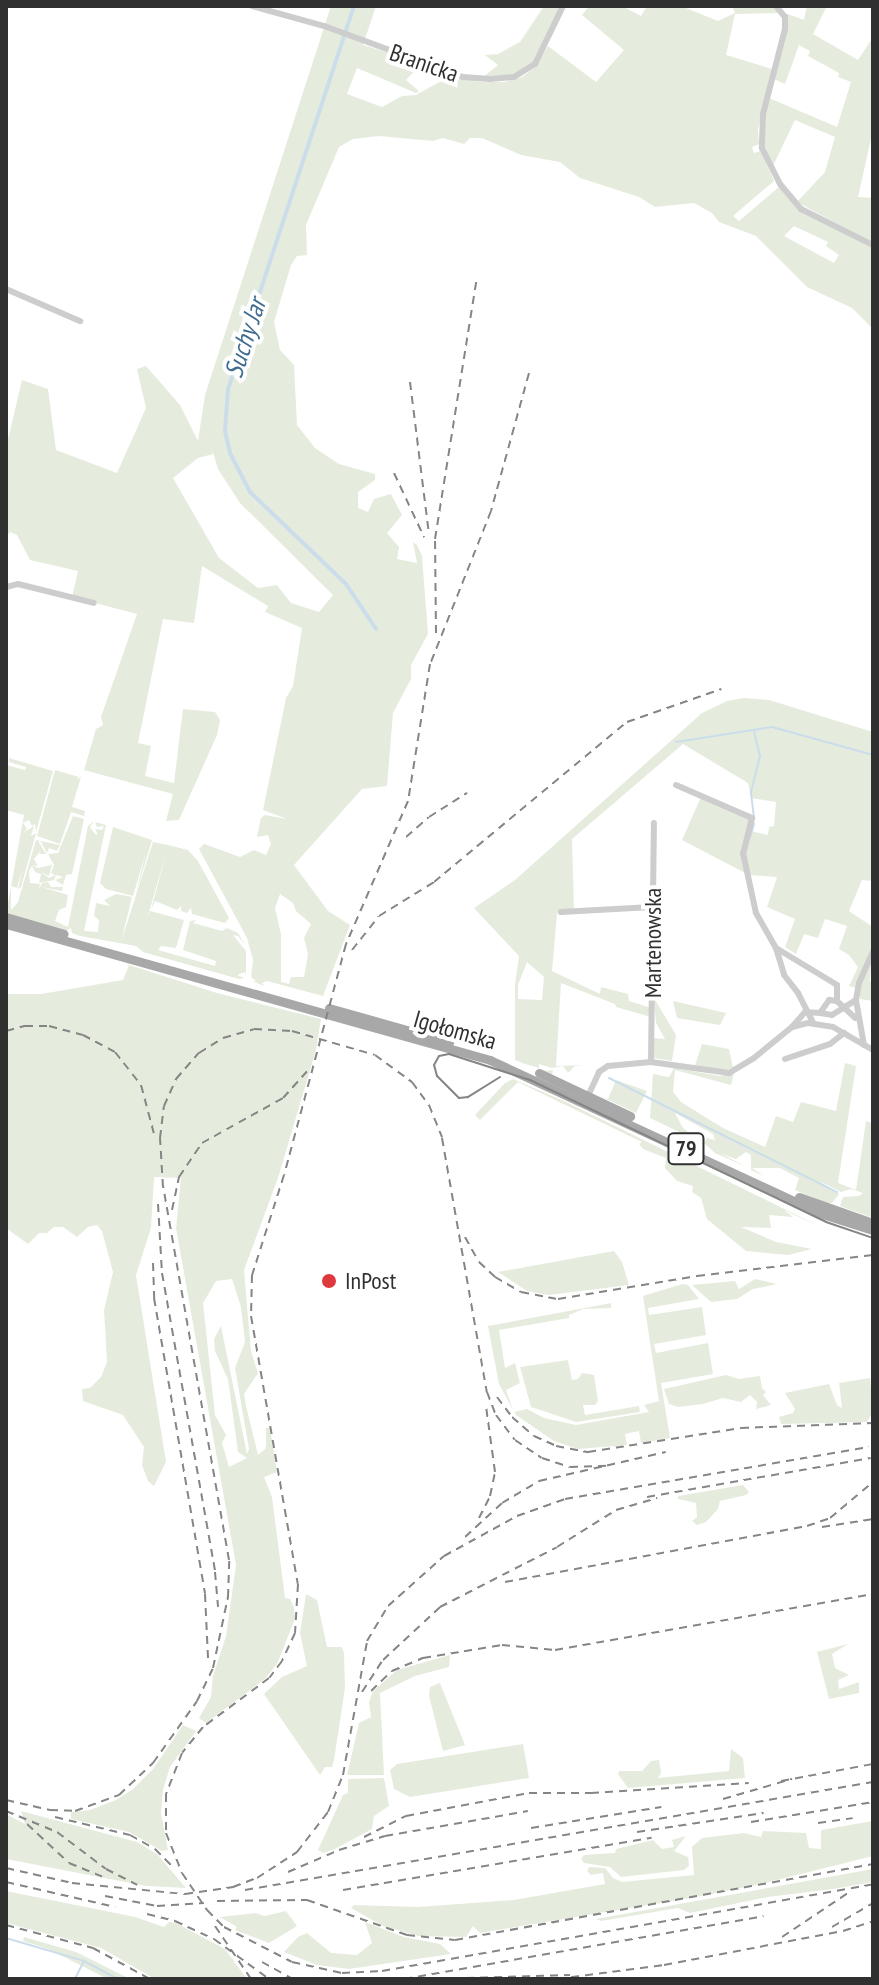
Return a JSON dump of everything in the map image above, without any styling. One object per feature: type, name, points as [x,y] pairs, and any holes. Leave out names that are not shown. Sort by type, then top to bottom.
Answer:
[{"type":"main road","name":"Igołomska","points":[[6,917],[477,1055],[587,1098],[793,1194],[873,1223]]},
{"type":"main road","name":"Igołomska","points":[[6,924],[269,994]]},
{"type":"main road","name":"Igołomska","points":[[587,1098],[819,1213],[873,1230]]},
{"type":"street","name":"Branicka","points":[[252,6],[360,38],[463,77],[502,79],[521,75],[535,64],[563,6]]},
{"type":"street","points":[[776,6],[785,17],[785,33],[763,114],[762,148],[780,184],[801,209],[873,245]]},
{"type":"street","points":[[6,289],[80,321]]},
{"type":"street","points":[[6,587],[18,584],[94,603]]},
{"type":"street","points":[[676,785],[752,818],[743,853],[756,913],[776,948],[784,975],[798,993],[813,1023]]},
{"type":"street","name":"Martenowska","points":[[651,1062],[654,823]]},
{"type":"street","points":[[561,912],[652,907]]},
{"type":"street","points":[[776,948],[835,984],[837,1001]]},
{"type":"street","points":[[864,1045],[856,1000],[859,983],[873,951]]},
{"type":"street","points":[[805,1012],[831,1016],[856,1000]]},
{"type":"street","points":[[820,1013],[827,1001],[837,1001],[857,1019]]},
{"type":"street","points":[[587,1098],[605,1067],[651,1062],[729,1073],[754,1058],[792,1027],[805,1012]]},
{"type":"street","points":[[792,1027],[813,1023],[844,1033],[873,1050]]},
{"type":"street","points":[[785,1059],[830,1044],[844,1033]]},
{"type":"shaded area","points":[[331,6],[376,6],[363,45],[422,63],[406,80],[419,91],[416,93],[357,68],[347,94],[382,107],[402,96],[416,95],[450,76],[482,82],[504,82],[522,77],[534,68],[548,46],[596,82],[624,50],[582,15],[589,6],[622,6],[641,16],[647,6],[681,6],[718,21],[735,13],[732,6],[773,6],[780,13],[735,14],[726,55],[772,69],[758,129],[759,144],[752,147],[754,153],[761,151],[774,181],[733,216],[739,221],[779,187],[800,211],[873,247],[873,329],[852,308],[807,287],[756,236],[719,222],[712,213],[694,203],[655,207],[639,197],[580,178],[560,162],[521,155],[482,138],[470,138],[464,144],[443,138],[433,141],[379,136],[353,139],[339,147],[306,225],[307,255],[297,256],[291,265],[274,322],[280,350],[294,365],[297,425],[315,448],[339,464],[375,474],[375,480],[358,492],[358,508],[368,512],[374,499],[391,494],[402,515],[387,533],[399,547],[397,559],[417,563],[413,542],[417,545],[422,556],[428,634],[411,665],[411,679],[393,713],[387,786],[362,789],[294,865],[328,911],[350,925],[323,996],[267,981],[262,983],[264,986],[253,981],[256,981],[251,977],[253,960],[247,938],[199,849],[204,844],[240,857],[254,850],[266,855],[271,844],[268,835],[257,837],[261,818],[265,815],[287,819],[263,810],[286,698],[293,686],[302,628],[265,612],[268,606],[202,566],[194,623],[163,619],[138,743],[151,746],[145,776],[174,783],[183,709],[215,712],[220,720],[217,735],[179,820],[166,821],[173,794],[84,770],[96,729],[103,725],[101,717],[137,614],[72,597],[78,571],[30,560],[17,535],[10,532],[6,538],[6,448],[22,380],[48,389],[56,450],[117,473],[146,408],[137,369],[146,366],[180,405],[198,441],[205,395]],"holes":[[[794,226],[828,242],[826,246],[839,255],[834,263],[784,236]],[[210,443],[218,469],[240,503],[333,595],[319,612],[291,603],[277,585],[258,588],[219,558],[173,478],[198,458],[213,454]],[[280,894],[293,903],[296,911],[311,924],[304,938],[308,954],[304,977],[291,977],[289,984],[281,982],[281,934],[275,908]]]},
{"type":"shaded area","points":[[544,6],[561,6],[534,63],[517,74],[483,77],[498,65],[485,55],[498,54],[520,42]]},
{"type":"shaded area","points":[[807,6],[827,6],[813,34],[858,60],[873,37],[873,130],[858,197],[873,198],[873,243],[797,202],[825,172],[835,137],[795,120],[773,166],[765,147],[763,125],[769,98],[837,127],[851,82],[838,77],[839,73],[808,56],[810,51],[799,45],[785,84],[774,79],[785,13],[804,20]]},
{"type":"shaded area","points":[[744,698],[769,700],[873,732],[873,881],[862,880],[849,911],[873,927],[870,981],[873,983],[873,1001],[860,999],[860,989],[849,986],[858,967],[849,955],[839,949],[847,926],[825,919],[818,938],[804,934],[796,954],[785,947],[795,919],[767,907],[777,877],[749,875],[682,840],[701,797],[751,818],[742,846],[743,860],[750,871],[744,852],[750,831],[768,835],[769,827],[774,826],[776,802],[751,798],[748,783],[683,744],[572,839],[574,911],[559,910],[557,914],[552,971],[600,994],[601,987],[628,994],[629,1001],[651,1008],[651,1017],[616,1007],[561,983],[556,1066],[585,1065],[575,1066],[568,1073],[563,1066],[552,1068],[539,1064],[539,1068],[515,1060],[515,984],[519,956],[474,908],[515,880],[702,713],[727,701]],"holes":[[[527,962],[544,977],[542,1000],[518,999],[518,985]]]},
{"type":"shaded area","points":[[9,758],[53,771],[36,832],[35,824],[32,826],[29,820],[23,823],[27,829],[23,833],[34,826],[31,836],[36,833],[18,889],[22,871],[17,888],[11,886],[24,815],[6,810],[6,765],[25,770],[26,767],[9,762]]},
{"type":"shaded area","points":[[55,770],[79,777],[77,780],[81,777],[72,807],[85,811],[84,816],[71,812],[60,844],[37,836]]},
{"type":"shaded area","points":[[73,816],[84,819],[72,874],[66,875],[63,885],[55,880],[63,877],[56,875],[54,880],[39,883],[41,874],[35,872],[32,866],[29,871],[30,883],[40,884],[39,889],[42,883],[48,882],[51,887],[63,887],[62,891],[42,887],[68,895],[66,907],[59,910],[55,921],[68,927],[88,826],[94,821],[90,827],[98,835],[95,829],[102,830],[104,826],[97,827],[95,822],[106,825],[84,931],[98,932],[99,920],[94,916],[96,903],[110,906],[104,900],[116,894],[132,897],[121,942],[153,842],[188,850],[198,861],[229,918],[225,923],[192,914],[191,908],[187,913],[181,911],[181,906],[177,910],[155,901],[151,910],[167,850],[147,919],[150,911],[184,920],[176,948],[161,946],[158,950],[215,966],[216,961],[183,950],[190,921],[196,920],[193,923],[222,931],[227,928],[238,933],[245,945],[238,936],[233,935],[246,951],[246,976],[245,972],[237,975],[244,978],[239,979],[143,952],[136,946],[80,936],[72,933],[71,928],[66,931],[6,914],[11,886],[11,910],[18,902],[36,840],[60,845],[57,851],[49,848],[47,853],[41,842],[47,843],[38,841],[46,854],[39,854],[41,850],[30,864],[34,859],[38,866],[32,865],[38,868],[52,865],[49,876],[41,872],[49,878],[55,875],[51,873],[54,865],[48,854],[58,853]]},
{"type":"shaded area","points":[[113,827],[152,840],[135,897],[146,852],[133,896],[106,889],[100,883]]},
{"type":"shaded area","points":[[129,965],[217,993],[321,1019],[316,1050],[278,1178],[244,1270],[251,1351],[258,1373],[244,1394],[258,1455],[266,1448],[266,1428],[270,1428],[277,1472],[264,1477],[272,1497],[285,1598],[290,1599],[294,1607],[295,1619],[277,1664],[265,1679],[206,1723],[199,1718],[211,1697],[213,1676],[226,1636],[236,1565],[176,1228],[181,1178],[154,1177],[151,1228],[136,1275],[166,1462],[154,1486],[148,1481],[142,1465],[144,1447],[123,1415],[83,1401],[82,1389],[90,1388],[101,1377],[107,1362],[104,1310],[113,1272],[102,1231],[97,1225],[88,1227],[77,1237],[63,1227],[54,1227],[47,1233],[39,1233],[28,1244],[6,1228],[6,994],[41,994],[123,980]],"holes":[[[232,1279],[241,1307],[245,1342],[235,1368],[249,1449],[247,1454],[221,1326],[214,1339],[215,1351],[228,1379],[238,1452],[247,1458],[229,1467],[222,1443],[226,1435],[215,1415],[203,1303],[216,1281]]]},
{"type":"shaded area","points":[[654,998],[676,1035],[672,1061],[653,1058],[653,1038],[665,1039],[656,1023]]},
{"type":"shaded area","points":[[673,1001],[726,1013],[720,1025],[677,1018]]},
{"type":"shaded area","points":[[702,1044],[729,1049],[733,1068],[723,1071],[695,1065]]},
{"type":"shaded area","points":[[845,1063],[856,1066],[838,1183],[856,1190],[866,1121],[873,1123],[873,1218],[840,1206],[843,1197],[863,1193],[851,1189],[841,1192],[819,1181],[839,1194],[832,1203],[826,1203],[795,1190],[799,1178],[780,1168],[752,1168],[764,1176],[751,1170],[751,1155],[746,1152],[736,1159],[722,1154],[746,1167],[715,1153],[704,1143],[707,1138],[715,1140],[713,1134],[675,1113],[683,1128],[702,1143],[650,1118],[653,1074],[669,1077],[674,1068],[720,1076],[734,1073],[731,1085],[675,1070],[673,1092],[681,1102],[723,1128],[765,1147],[776,1116],[793,1122],[801,1102],[836,1111]]},
{"type":"shaded area","points":[[513,1079],[825,1229],[784,1210],[793,1217],[769,1215],[771,1228],[741,1227],[776,1242],[812,1249],[788,1255],[746,1251],[707,1219],[701,1198],[692,1192],[693,1186],[677,1181],[665,1168],[666,1158],[643,1149],[639,1144],[642,1142],[518,1082],[480,1120],[475,1115],[505,1083]]},
{"type":"shaded area","points":[[616,1080],[647,1091],[636,1113],[598,1095],[608,1099]]},
{"type":"shaded area","points":[[614,1251],[622,1262],[629,1285],[549,1295],[527,1291],[498,1272]]},
{"type":"shaded area","points":[[755,1279],[777,1284],[753,1289],[737,1299],[711,1302],[692,1285],[735,1281],[739,1289]]},
{"type":"shaded area","points":[[688,1285],[699,1299],[648,1308],[649,1315],[702,1307],[706,1335],[654,1344],[656,1353],[708,1343],[713,1374],[661,1383],[670,1438],[641,1443],[639,1431],[625,1434],[627,1445],[578,1449],[554,1441],[516,1415],[514,1412],[527,1409],[544,1418],[576,1425],[649,1412],[644,1405],[659,1401],[643,1296]]},
{"type":"shaded area","points":[[611,1303],[611,1308],[583,1309],[569,1315],[569,1318],[499,1330],[505,1368],[515,1363],[520,1383],[506,1390],[513,1410],[499,1384],[488,1326]]},
{"type":"shaded area","points":[[568,1360],[572,1380],[578,1379],[582,1373],[594,1375],[598,1401],[595,1405],[583,1405],[585,1415],[639,1406],[640,1412],[576,1422],[531,1407],[520,1367]]},
{"type":"shaded area","points":[[726,1375],[739,1379],[760,1376],[766,1392],[763,1395],[771,1405],[756,1409],[757,1402],[750,1395],[741,1402],[723,1398],[678,1407],[669,1404],[664,1389]]},
{"type":"shaded area","points":[[870,1378],[873,1412],[867,1422],[781,1424],[779,1417],[793,1413],[795,1409],[785,1393],[829,1384],[837,1405],[842,1408],[839,1383]]},
{"type":"shaded area","points":[[743,1485],[749,1492],[746,1495],[720,1501],[718,1509],[706,1522],[697,1525],[692,1521],[697,1517],[696,1503],[678,1499],[678,1496]]},
{"type":"shaded area","points":[[306,1594],[317,1600],[327,1647],[342,1647],[344,1653],[345,1688],[334,1760],[332,1767],[325,1767],[320,1775],[264,1694],[282,1677],[307,1666],[300,1633]]},
{"type":"shaded area","points":[[848,1644],[832,1654],[835,1668],[849,1675],[838,1680],[839,1689],[859,1682],[859,1693],[829,1699],[817,1652]]},
{"type":"shaded area","points":[[450,1655],[449,1667],[415,1676],[380,1693],[384,1775],[347,1775],[359,1723],[371,1717],[369,1702],[373,1691],[397,1670]]},
{"type":"shaded area","points":[[440,1683],[465,1745],[443,1751],[429,1696],[430,1687]]},
{"type":"shaded area","points":[[183,1725],[196,1731],[170,1767],[163,1790],[161,1813],[168,1850],[162,1851],[129,1832],[71,1819],[71,1812],[90,1810],[116,1800],[133,1789],[153,1769]]},
{"type":"shaded area","points":[[523,1744],[529,1778],[410,1797],[394,1789],[390,1770],[397,1764]]},
{"type":"shaded area","points":[[731,1749],[743,1758],[745,1778],[628,1788],[618,1774],[619,1771],[642,1771],[651,1761],[659,1760],[661,1773],[658,1778],[729,1771]]},
{"type":"shaded area","points":[[384,1778],[389,1806],[374,1816],[372,1829],[335,1849],[323,1853],[318,1850],[343,1795],[348,1793],[348,1779]]},
{"type":"shaded area","points":[[21,1811],[137,1842],[157,1854],[186,1888],[146,1886],[6,1859],[6,1814],[25,1824]]},
{"type":"shaded area","points":[[873,1821],[873,1856],[690,1898],[480,1933],[473,1926],[466,1937],[418,1936],[383,1926],[351,1908],[354,1905],[418,1907],[514,1900],[605,1884],[603,1873],[591,1875],[587,1871],[589,1867],[605,1868],[613,1878],[622,1882],[694,1875],[692,1847],[702,1838],[744,1833],[761,1837],[763,1831],[806,1833],[809,1848],[821,1849],[821,1830]]},
{"type":"shaded area","points":[[686,1836],[674,1851],[688,1857],[689,1866],[684,1870],[621,1877],[610,1867],[584,1863],[581,1859],[584,1855],[615,1853],[616,1849],[653,1840],[662,1849],[674,1847],[672,1840]]},
{"type":"shaded area","points":[[873,1869],[873,1882],[768,1897],[690,1913],[678,1908],[601,1921],[596,1919]]},
{"type":"shaded area","points":[[6,1891],[135,1917],[164,1927],[169,1922],[176,1923],[225,1949],[247,1979],[155,1979],[101,1948],[6,1923]]},
{"type":"shaded area","points":[[286,1911],[297,1926],[269,1943],[235,1930],[237,1927],[220,1917],[256,1913],[264,1916]]},
{"type":"shaded area","points":[[365,1922],[404,1937],[440,1944],[451,1954],[349,1969],[317,1965],[284,1952],[298,1937],[307,1933],[331,1953],[357,1955],[372,1943]]},
{"type":"shaded area","points":[[24,1937],[76,1952],[130,1979],[108,1979],[48,1949],[23,1941]]},
{"type":"waterway","name":"Suchy Jar","points":[[354,6],[228,389],[225,431],[230,453],[250,492],[346,584],[376,629]]},
{"type":"waterway","points":[[676,742],[772,727],[873,755]]},
{"type":"waterway","points":[[754,731],[760,756],[751,793],[754,817]]},
{"type":"waterway","points":[[750,838],[754,824]]},
{"type":"waterway","points":[[609,1078],[837,1192]]},
{"type":"waterway","points":[[6,1938],[84,1961],[75,1979]]},
{"type":"waterway","points":[[84,1961],[118,1979]]},
{"type":"tram line","points":[[500,1077],[468,1097],[459,1098],[437,1076],[434,1065],[439,1056],[449,1054],[530,1080],[826,1222],[873,1238]]},
{"type":"railway","points":[[436,633],[435,539],[477,276]]},
{"type":"railway","points":[[529,373],[491,511],[430,664],[408,801],[346,944],[284,1175],[252,1275],[251,1316],[298,1584],[295,1633],[282,1661],[269,1678],[203,1727],[182,1753],[166,1794],[166,1833],[182,1873],[207,1910],[224,1927],[292,1962],[342,1973],[382,1971],[873,1884]]},
{"type":"railway","points":[[410,382],[429,535]]},
{"type":"railway","points":[[394,473],[424,537]]},
{"type":"railway","points":[[352,950],[379,916],[434,882],[627,722],[721,689]]},
{"type":"railway","points":[[406,837],[429,817],[467,793]]},
{"type":"railway","points":[[6,1031],[25,1026],[49,1026],[83,1035],[115,1052],[141,1085],[154,1134]]},
{"type":"railway","points":[[6,1800],[50,1810],[75,1811],[119,1795],[153,1763],[197,1701],[213,1668],[228,1597],[229,1560],[163,1187],[160,1138],[164,1106],[176,1079],[199,1053],[223,1038],[254,1029],[292,1031],[375,1055],[412,1082],[429,1105],[442,1138],[487,1392],[496,1415],[515,1440],[542,1458],[570,1467],[608,1466]]},
{"type":"railway","points":[[172,1210],[179,1177],[202,1143],[283,1098],[309,1069]]},
{"type":"railway","points":[[158,1204],[162,1273],[215,1572],[218,1607]]},
{"type":"railway","points":[[465,1237],[479,1262],[495,1277],[521,1292],[558,1299],[697,1276],[873,1255]]},
{"type":"railway","points":[[153,1263],[154,1298],[205,1594],[208,1658]]},
{"type":"railway","points":[[497,1397],[512,1417],[534,1436],[556,1446],[588,1452],[741,1428],[873,1423]]},
{"type":"railway","points":[[479,1518],[490,1496],[495,1472],[486,1406]]},
{"type":"railway","points":[[6,1868],[72,1883],[185,1894],[233,1887],[257,1878],[297,1852],[328,1812],[343,1775],[367,1641],[388,1606],[444,1556],[517,1516],[565,1499],[869,1447]]},
{"type":"railway","points":[[465,1537],[502,1503],[539,1481],[666,1452]]},
{"type":"railway","points":[[647,1497],[871,1458]]},
{"type":"railway","points":[[505,1582],[807,1526],[830,1518],[873,1482]]},
{"type":"railway","points":[[362,1692],[383,1660],[440,1607],[557,1547],[616,1510],[657,1498]]},
{"type":"railway","points":[[822,1527],[873,1519]]},
{"type":"railway","points":[[371,1691],[392,1671],[423,1658],[502,1645],[555,1650],[873,1594]]},
{"type":"railway","points":[[781,1781],[873,1764]]},
{"type":"railway","points":[[723,1799],[792,1779]]},
{"type":"railway","points":[[245,1890],[873,1782]]},
{"type":"railway","points":[[364,1837],[406,1816],[529,1793],[591,1793],[749,1783]]},
{"type":"railway","points":[[751,1822],[873,1802]]},
{"type":"railway","points":[[531,1828],[661,1807]]},
{"type":"railway","points":[[6,1811],[57,1832],[106,1869],[137,1885]]},
{"type":"railway","points":[[288,1872],[339,1850],[385,1836],[528,1811]]},
{"type":"railway","points":[[637,1832],[764,1813]]},
{"type":"railway","points":[[55,1817],[130,1835],[155,1849],[173,1867]]},
{"type":"railway","points":[[818,1823],[853,1818]]},
{"type":"railway","points":[[27,1824],[69,1863],[108,1879]]},
{"type":"railway","points":[[343,1890],[652,1838]]},
{"type":"railway","points":[[217,1901],[307,1900],[407,1935],[455,1940],[873,1864]]},
{"type":"railway","points":[[6,1882],[115,1907]]},
{"type":"railway","points":[[782,1937],[848,1893]]},
{"type":"railway","points":[[105,1896],[157,1906],[204,1903]]},
{"type":"railway","points":[[832,1927],[873,1903]]},
{"type":"railway","points":[[147,1914],[175,1921],[214,1939],[269,1979]]},
{"type":"railway","points":[[404,1979],[764,1916]]},
{"type":"railway","points":[[557,1979],[664,1965],[843,1931],[873,1921]]},
{"type":"railway","points":[[6,1925],[93,1948],[150,1979]]},
{"type":"railway","points":[[215,1926],[251,1979]]},
{"type":"railway","points":[[262,1962],[293,1979]]},
{"type":"railway","points":[[466,1978],[570,1975]]},
{"type":"place","name":"InPost","points":[[329,1281]]}]
